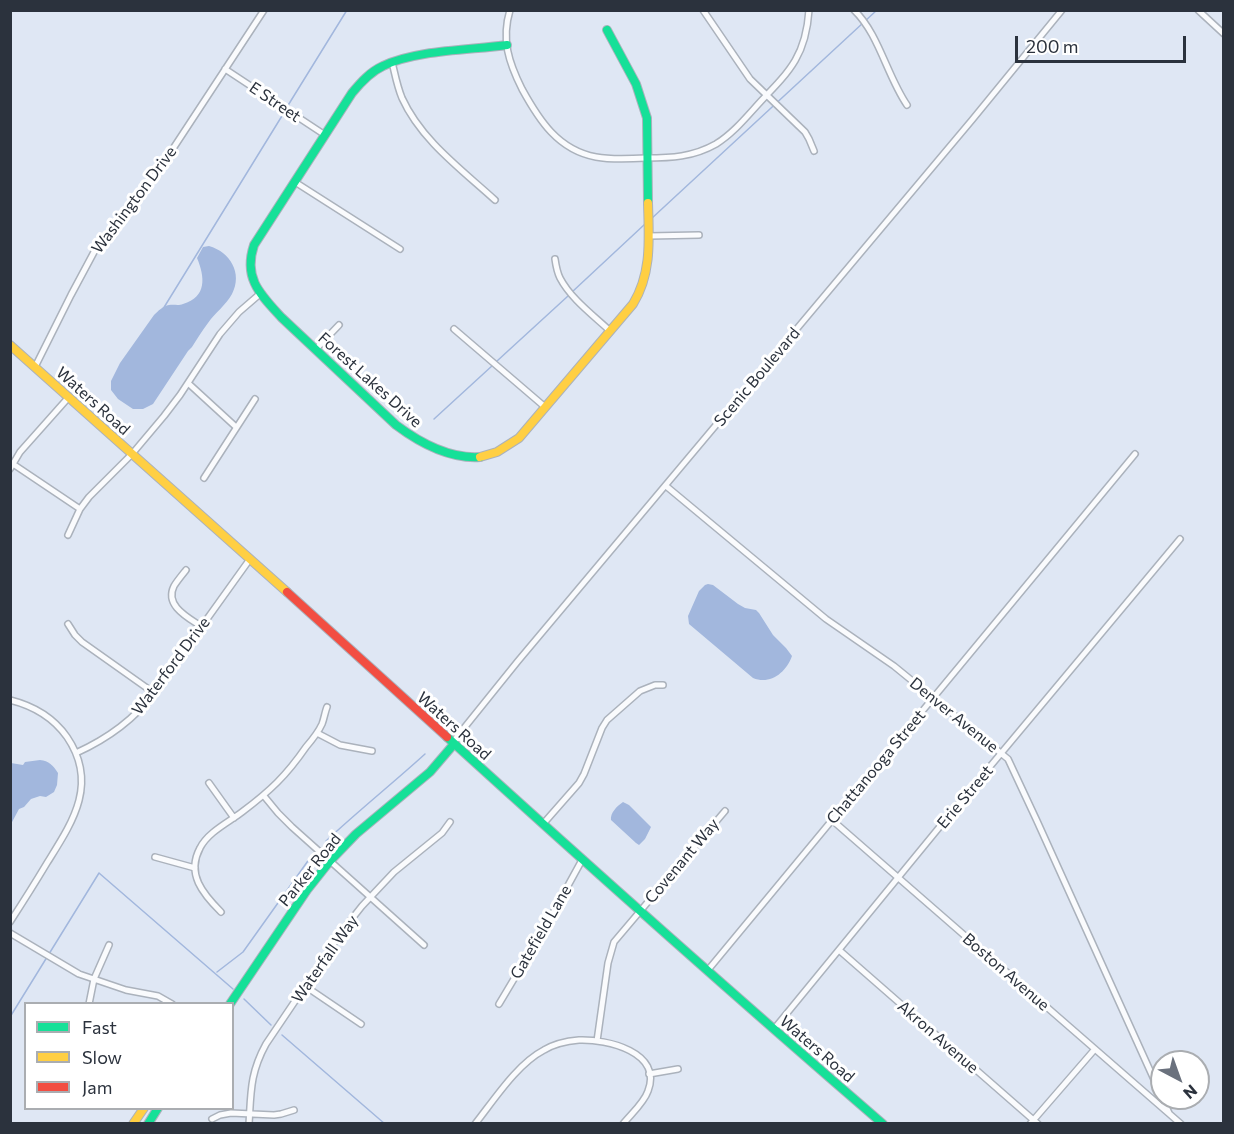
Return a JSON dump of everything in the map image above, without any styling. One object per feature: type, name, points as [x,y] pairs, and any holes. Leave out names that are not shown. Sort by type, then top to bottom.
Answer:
[{"type":"street","name":"Washington Drive","points":[[35,367],[101,239],[118,224],[141,195],[264,10]]},
{"type":"street","points":[[510,10],[506,24],[507,45],[512,68],[534,111],[546,128],[564,144],[585,154],[610,159],[680,157],[703,151],[727,136],[788,73],[798,56],[807,30],[809,10]]},
{"type":"street","points":[[704,10],[750,79],[807,135],[814,151]]},
{"type":"street","points":[[854,10],[869,27],[894,84],[907,105]]},
{"type":"street","name":"Scenic Boulevard","points":[[454,744],[456,738],[1062,10]]},
{"type":"street","points":[[1198,10],[1224,34]]},
{"type":"street","name":"Forest Lakes Drive","points":[[507,45],[407,57],[375,70],[359,84],[251,251],[249,271],[252,280],[281,317],[409,435],[427,445],[457,456],[481,457],[500,451],[519,438],[634,304],[645,281],[648,271],[649,236],[648,127],[645,105],[607,30]]},
{"type":"street","points":[[392,62],[402,98],[418,126],[436,146],[495,200]]},
{"type":"street","name":"E Street","points":[[225,69],[325,135]]},
{"type":"street","points":[[295,182],[400,249]]},
{"type":"street","points":[[649,236],[699,236]]},
{"type":"street","points":[[555,259],[562,280],[585,308],[610,331]]},
{"type":"street","points":[[68,535],[89,496],[132,454],[164,416],[226,326],[238,312],[261,293]]},
{"type":"street","points":[[316,350],[339,325]]},
{"type":"street","points":[[454,329],[545,407]]},
{"type":"street","name":"Waters Road","points":[[10,345],[582,860],[883,1124]]},
{"type":"street","points":[[188,382],[236,427]]},
{"type":"street","points":[[68,398],[20,452],[12,466],[80,509]]},
{"type":"street","points":[[204,478],[255,399]]},
{"type":"street","name":"Chattanooga Street","points":[[708,970],[1135,454]]},
{"type":"street","name":"Denver Avenue","points":[[666,486],[826,620],[894,666],[1001,753],[1010,764],[1037,821],[1150,1071]]},
{"type":"street","name":"Erie Street","points":[[774,1029],[1180,539]]},
{"type":"street","name":"Waterford Drive","points":[[76,753],[96,744],[136,714],[154,693],[250,559]]},
{"type":"street","points":[[186,570],[173,590],[173,601],[180,611],[202,627]]},
{"type":"street","points":[[69,624],[82,642],[154,693]]},
{"type":"street","points":[[543,824],[579,783],[607,720],[640,691],[655,685],[663,685]]},
{"type":"street","points":[[10,700],[33,707],[50,718],[65,735],[76,753],[81,781],[78,806],[69,828],[10,922]]},
{"type":"street","points":[[220,912],[204,894],[197,879],[195,868],[200,848],[209,837],[264,796],[284,776],[317,733],[327,707]]},
{"type":"street","points":[[317,733],[340,745],[372,751]]},
{"type":"street","name":"Parker Road","points":[[231,1002],[330,861],[356,834],[430,772],[454,744]]},
{"type":"street","points":[[209,783],[234,818]]},
{"type":"street","points":[[264,796],[292,827],[424,945]]},
{"type":"street","name":"Covenant Way","points":[[597,1041],[611,948],[618,936],[724,811]]},
{"type":"street","name":"Boston Avenue","points":[[832,820],[1181,1124]]},
{"type":"street","name":"Waterfall Way","points":[[249,1124],[251,1083],[258,1057],[266,1044],[343,930],[370,897],[394,872],[436,838],[450,822]]},
{"type":"street","points":[[155,857],[195,868]]},
{"type":"street","name":"Gatefield Lane","points":[[499,1004],[582,860]]},
{"type":"street","points":[[10,933],[74,971],[126,990],[158,996],[168,1002]]},
{"type":"street","points":[[89,1002],[94,979],[109,945]]},
{"type":"street","name":"Akron Avenue","points":[[839,950],[1034,1122]]},
{"type":"street","points":[[305,986],[361,1024]]},
{"type":"street","points":[[475,1124],[520,1067],[545,1049],[563,1042],[578,1040],[621,1046],[638,1055],[644,1062],[650,1081],[648,1091],[623,1124]]},
{"type":"street","points":[[1034,1122],[1095,1049]]},
{"type":"street","points":[[649,1074],[678,1069]]},
{"type":"street","points":[[133,1124],[143,1110]]},
{"type":"street","points":[[148,1124],[157,1110]]},
{"type":"street","points":[[212,1119],[228,1113],[274,1115],[294,1110]]},
{"type":"street","name":"Denver Avenue","points":[[1167,1110],[1169,1114]]},
{"type":"water","points":[[209,246],[223,253],[233,264],[236,278],[232,294],[188,351],[153,404],[143,409],[133,409],[118,399],[111,390],[111,381],[120,363],[156,313],[165,306],[181,305],[196,297],[202,286],[202,272],[197,258],[203,247]]},
{"type":"water","points":[[708,584],[713,585],[745,608],[756,610],[773,635],[792,656],[786,668],[777,676],[765,680],[753,678],[689,624],[688,616],[699,591]]},
{"type":"water","points":[[40,760],[51,764],[58,773],[54,792],[46,797],[31,799],[19,809],[11,824],[11,763],[23,765],[25,762]]},
{"type":"water","points":[[623,802],[651,827],[639,845],[611,820],[614,810]]},
{"type":"waterway","points":[[287,107],[347,10]]},
{"type":"waterway","points":[[651,219],[877,10]]},
{"type":"waterway","points":[[163,309],[285,111]]},
{"type":"waterway","points":[[572,292],[645,224]]},
{"type":"waterway","points":[[497,361],[568,296]]},
{"type":"waterway","points":[[434,419],[493,365]]},
{"type":"waterway","points":[[326,841],[425,754]]},
{"type":"waterway","points":[[217,972],[243,952],[310,858]]},
{"type":"waterway","points":[[10,1017],[99,873],[233,989]]},
{"type":"waterway","points":[[244,999],[271,1025]]},
{"type":"waterway","points":[[282,1035],[385,1124]]},
{"type":"traffic: fast","points":[[607,30],[636,84],[647,118],[648,203]]},
{"type":"traffic: fast","points":[[480,457],[468,457],[435,449],[396,425],[266,301],[252,276],[251,257],[254,245],[352,93],[370,74],[383,66],[411,57],[443,51],[507,45]]},
{"type":"traffic: fast","points":[[447,737],[883,1124]]},
{"type":"traffic: fast","points":[[231,1002],[307,890],[330,861],[356,834],[430,772],[454,744]]},
{"type":"traffic: fast","points":[[148,1124],[157,1110]]},
{"type":"traffic: slow","points":[[480,457],[497,452],[519,438],[633,304],[644,280],[648,255],[648,203]]},
{"type":"traffic: slow","points":[[10,345],[287,592]]},
{"type":"traffic: slow","points":[[133,1124],[143,1110]]},
{"type":"traffic: jam","points":[[287,592],[447,737]]}]
